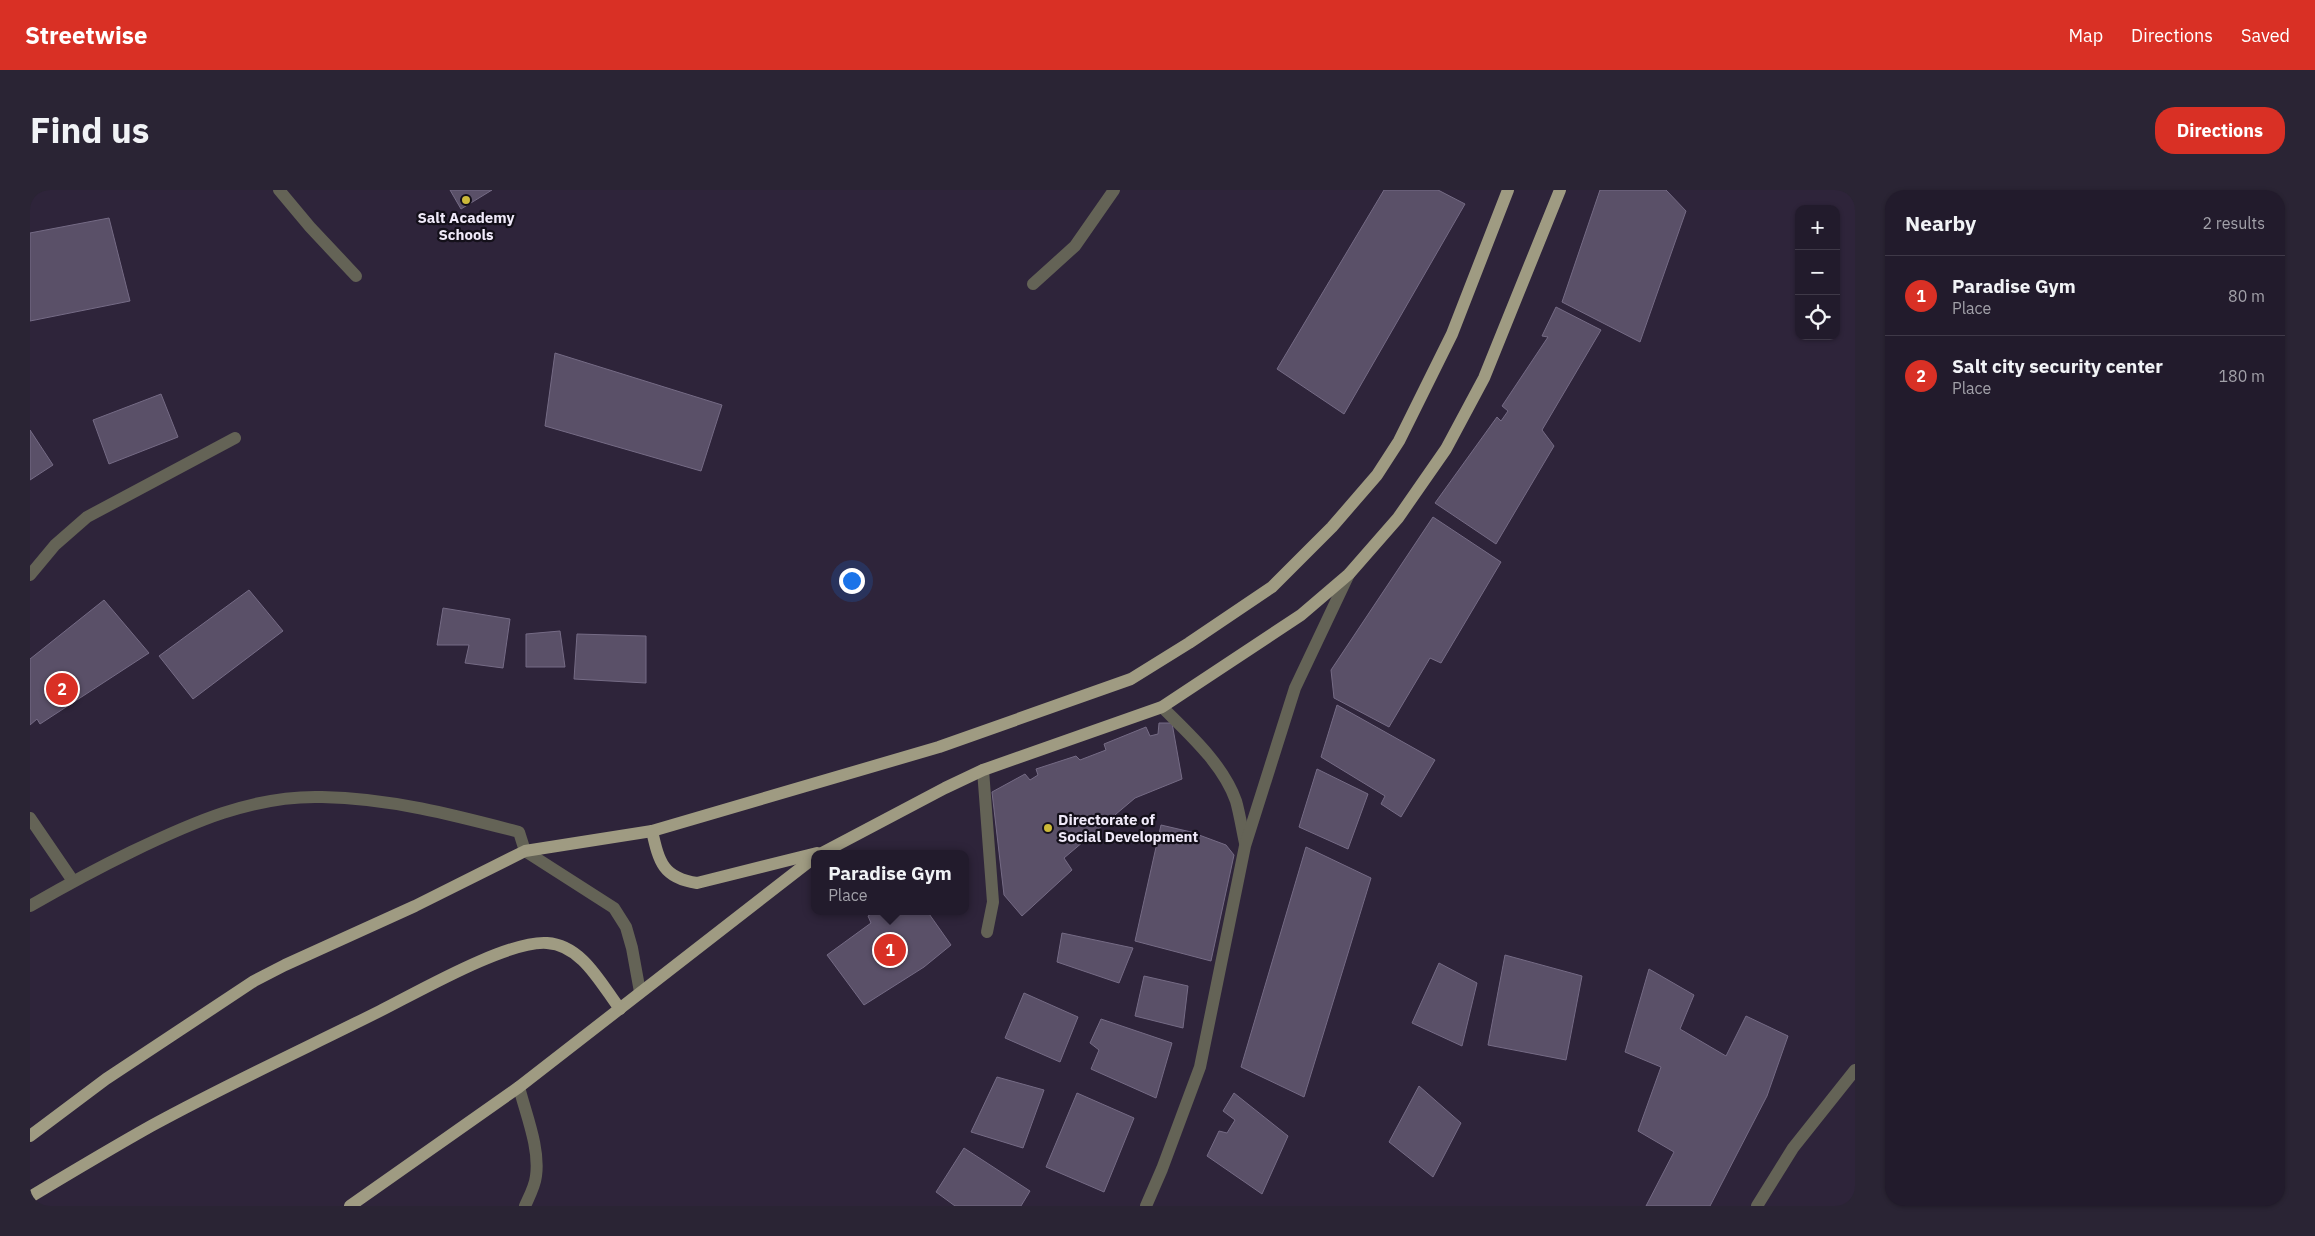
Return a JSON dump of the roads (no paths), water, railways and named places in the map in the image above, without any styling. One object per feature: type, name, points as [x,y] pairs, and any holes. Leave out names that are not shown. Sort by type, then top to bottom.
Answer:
[{"type":"main road","points":[[30,1136],[99,1084],[254,981],[415,906],[525,851],[652,832],[939,747],[1131,679],[1272,587],[1332,527],[1377,475],[1399,441],[1452,334],[1508,190]]},
{"type":"main road","points":[[827,850],[983,770],[1162,707],[1301,615],[1349,574],[1398,518],[1446,449],[1484,378],[1560,190]]},
{"type":"main road","points":[[652,832],[657,854],[669,874],[684,881],[697,883],[811,856]]},
{"type":"main road","points":[[350,1206],[519,1087],[811,860]]},
{"type":"main road","points":[[30,1197],[152,1126],[432,984],[510,948],[528,944],[547,943],[565,947],[584,960],[620,1009]]},
{"type":"street","points":[[279,190],[310,227],[356,276]]},
{"type":"street","points":[[1033,284],[1076,246],[1114,190]]},
{"type":"street","points":[[30,576],[54,545],[87,517],[235,438]]},
{"type":"street","points":[[1146,1206],[1200,1067],[1245,846],[1295,688],[1349,574]]},
{"type":"street","points":[[1162,707],[1194,738],[1226,781],[1236,802],[1245,846]]},
{"type":"street","points":[[983,770],[992,902],[988,932]]},
{"type":"street","points":[[30,906],[73,881],[183,827],[227,810],[274,800],[321,796],[419,807],[519,832],[525,851],[614,908],[626,927],[640,992]]},
{"type":"street","points":[[30,818],[73,881]]},
{"type":"street","points":[[1757,1206],[1793,1148],[1855,1070]]},
{"type":"street","points":[[519,1087],[536,1155],[537,1168],[536,1179],[525,1206]]},
{"type":"place","name":"Salt Academy Schools","points":[[466,200]]},
{"type":"place","name":"Salt city security center","points":[[62,689]]},
{"type":"place","name":"Directorate of Social Development","points":[[1048,828]]},
{"type":"place","name":"Paradise Gym","points":[[890,950]]}]
